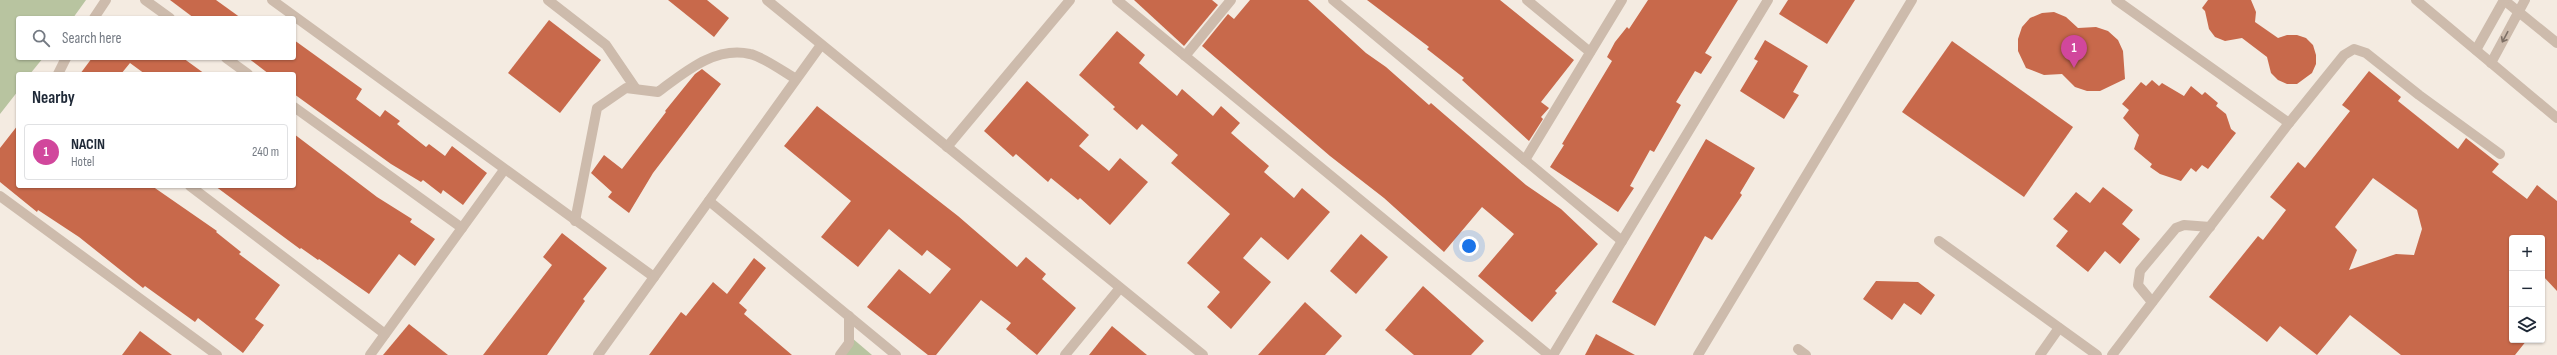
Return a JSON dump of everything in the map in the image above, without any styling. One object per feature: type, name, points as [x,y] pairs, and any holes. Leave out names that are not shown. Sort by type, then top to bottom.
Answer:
[{"type":"street","points":[[95,16],[106,0]]},
{"type":"street","points":[[145,0],[167,16]]},
{"type":"street","points":[[272,0],[294,16]]},
{"type":"street","points":[[548,0],[562,4],[606,45],[636,89]]},
{"type":"street","points":[[767,0],[820,45],[1203,355]]},
{"type":"street","points":[[946,147],[1070,0]]},
{"type":"street","points":[[1117,0],[1549,355]]},
{"type":"street","points":[[1185,56],[1231,0]]},
{"type":"street","points":[[1333,0],[1622,242]]},
{"type":"street","points":[[1527,0],[1590,52]]},
{"type":"street","points":[[1525,160],[1622,0]]},
{"type":"street","points":[[1553,355],[1768,0]]},
{"type":"street","points":[[1698,355],[1912,0]]},
{"type":"street","points":[[2116,0],[2289,123]]},
{"type":"street","points":[[2416,0],[2557,118]]},
{"type":"street","points":[[2476,50],[2504,0],[2557,43]]},
{"type":"street","points":[[2491,63],[2525,0]]},
{"type":"street","points":[[296,18],[504,170],[654,277]]},
{"type":"street","points":[[598,355],[820,45]]},
{"type":"street","points":[[2112,355],[2289,123],[2344,55],[2354,49],[2366,53],[2419,95],[2500,154]]},
{"type":"street","points":[[575,221],[597,108],[626,88],[658,92],[696,63],[725,55],[750,54],[796,79]]},
{"type":"street","points":[[59,72],[65,60]]},
{"type":"street","points":[[229,60],[245,72]]},
{"type":"street","points":[[296,108],[462,228]]},
{"type":"street","points":[[370,355],[504,170]]},
{"type":"street","points":[[193,188],[385,334]]},
{"type":"street","points":[[0,196],[217,355]]},
{"type":"street","points":[[709,201],[896,355]]},
{"type":"street","points":[[2152,302],[2138,285],[2140,271],[2149,257],[2176,228],[2184,225],[2210,227]]},
{"type":"street","points":[[1939,241],[2097,355]]},
{"type":"street","points":[[1065,355],[1120,288]]},
{"type":"street","points":[[840,355],[848,344],[849,316]]},
{"type":"street","points":[[2040,355],[2059,328]]},
{"type":"green space","points":[[0,0],[86,0],[74,16],[16,16],[16,60],[41,60],[32,72],[16,72],[16,94],[0,114]]},
{"type":"green space","points":[[852,338],[872,355],[841,355]]},
{"type":"building","points":[[170,0],[216,0],[238,16],[191,16]]},
{"type":"building","points":[[668,0],[707,0],[729,18],[714,37]]},
{"type":"building","points":[[1134,0],[1212,0],[1218,5],[1184,46]]},
{"type":"building","points":[[1250,0],[1308,0],[1366,53],[1386,67],[1429,105],[1431,103],[1526,185],[1561,209],[1598,244],[1555,291],[1557,293],[1532,322],[1478,276],[1514,234],[1482,207],[1444,252],[1384,198],[1330,156],[1202,46],[1228,14],[1234,19]]},
{"type":"building","points":[[1367,0],[1500,0],[1574,60],[1541,102],[1549,108],[1541,117],[1543,119],[1529,141],[1462,80],[1464,78],[1427,49],[1429,47]]},
{"type":"building","points":[[1648,0],[1738,0],[1705,53],[1712,57],[1701,74],[1695,71],[1676,102],[1681,105],[1654,152],[1650,150],[1630,186],[1634,188],[1618,212],[1550,167],[1564,145],[1562,144],[1612,61],[1607,57],[1615,42],[1627,27],[1629,29]]},
{"type":"building","points":[[1788,0],[1855,0],[1827,44],[1779,14]]},
{"type":"building","points":[[2208,0],[2251,0],[2256,12],[2255,22],[2278,38],[2287,35],[2297,35],[2306,38],[2313,45],[2316,55],[2316,64],[2312,73],[2297,84],[2287,84],[2278,80],[2271,73],[2267,57],[2242,38],[2225,41],[2215,37],[2209,29],[2205,11],[2202,8]]},
{"type":"building","points":[[2054,12],[2066,17],[2078,28],[2096,27],[2108,31],[2118,40],[2123,51],[2125,79],[2100,91],[2087,91],[2075,87],[2062,74],[2044,75],[2026,68],[2018,51],[2018,39],[2022,27],[2030,18],[2042,13]]},
{"type":"building","points":[[549,20],[601,60],[560,113],[508,73]]},
{"type":"building","points":[[1117,31],[1145,55],[1139,63],[1177,96],[1182,89],[1213,116],[1221,106],[1240,123],[1231,133],[1269,166],[1264,172],[1294,198],[1302,188],[1330,212],[1288,260],[1261,237],[1243,258],[1271,282],[1231,329],[1207,307],[1220,292],[1187,263],[1230,214],[1171,163],[1178,155],[1142,124],[1137,130],[1113,109],[1115,107],[1079,75]]},
{"type":"building","points":[[1765,40],[1808,66],[1793,92],[1799,95],[1784,119],[1740,91],[1758,61],[1754,59]]},
{"type":"building","points":[[296,41],[362,89],[356,99],[380,117],[385,110],[400,121],[397,124],[426,147],[429,144],[445,156],[452,146],[487,173],[463,205],[443,190],[441,194],[423,180],[421,182],[391,164],[296,95],[296,72],[266,72],[251,60],[296,60]]},
{"type":"building","points":[[1952,41],[2073,127],[2024,197],[1902,112]]},
{"type":"building","points":[[90,60],[186,60],[202,72],[142,72],[130,63],[123,72],[82,72]]},
{"type":"building","points":[[702,69],[721,84],[653,173],[629,213],[608,197],[612,192],[591,173],[604,155],[622,169],[666,112],[665,111],[695,74]]},
{"type":"building","points":[[2369,71],[2401,97],[2398,101],[2458,149],[2466,138],[2499,164],[2492,172],[2527,199],[2537,185],[2557,201],[2557,291],[2545,278],[2545,235],[2509,235],[2509,343],[2525,343],[2515,355],[2401,355],[2350,315],[2317,355],[2280,326],[2267,342],[2209,297],[2258,236],[2263,240],[2286,210],[2270,197],[2298,162],[2305,168],[2350,111],[2342,105]],"holes":[[[2373,178],[2417,210],[2422,229],[2414,255],[2396,254],[2349,270],[2357,250],[2335,227]]]},
{"type":"building","points":[[2152,80],[2159,86],[2162,83],[2184,96],[2191,86],[2202,95],[2205,92],[2218,103],[2216,106],[2226,114],[2231,129],[2236,133],[2208,169],[2202,165],[2196,172],[2191,168],[2181,181],[2160,174],[2150,167],[2152,164],[2134,149],[2139,135],[2123,118],[2129,110],[2122,104],[2141,82],[2146,86]]},
{"type":"building","points":[[1027,81],[1089,135],[1079,146],[1109,171],[1120,158],[1148,182],[1110,225],[1080,198],[1078,200],[1051,178],[1048,182],[1016,154],[1013,157],[984,131]]},
{"type":"building","points":[[817,106],[958,216],[1017,267],[1026,257],[1046,274],[1042,279],[1076,308],[1037,355],[1006,329],[1011,323],[981,300],[936,355],[928,355],[867,307],[899,269],[930,294],[951,269],[927,250],[922,256],[889,229],[858,267],[821,237],[851,201],[784,146]]},
{"type":"building","points":[[16,128],[16,188],[155,188],[217,231],[216,232],[241,252],[239,254],[280,285],[255,319],[264,325],[243,353],[198,318],[195,322],[145,286],[143,288],[79,237],[38,210],[37,212],[0,182],[0,148]]},
{"type":"building","points":[[296,136],[377,197],[412,219],[410,222],[435,239],[415,266],[399,254],[369,294],[319,259],[318,260],[301,248],[300,249],[218,188],[296,188]]},
{"type":"building","points":[[1706,139],[1755,168],[1740,193],[1742,195],[1712,240],[1705,236],[1655,326],[1612,302]]},
{"type":"building","points":[[2103,187],[2133,210],[2122,224],[2140,239],[2120,264],[2105,251],[2088,272],[2056,246],[2068,231],[2053,219],[2076,192],[2090,203]]},
{"type":"building","points":[[562,233],[607,268],[583,299],[585,301],[547,355],[483,355],[552,265],[543,257]]},
{"type":"building","points":[[1361,234],[1388,257],[1356,294],[1330,271]]},
{"type":"building","points":[[754,258],[766,268],[739,303],[747,310],[744,314],[792,355],[649,355],[681,312],[686,316],[713,282],[727,294]]},
{"type":"building","points":[[1876,281],[1918,282],[1935,295],[1921,315],[1904,303],[1892,320],[1863,299]]},
{"type":"building","points":[[1423,286],[1484,341],[1471,355],[1414,355],[1385,330]]},
{"type":"building","points":[[1305,302],[1342,336],[1325,355],[1258,355]]},
{"type":"building","points":[[409,324],[448,355],[383,355]]},
{"type":"building","points":[[1112,326],[1147,355],[1089,355]]},
{"type":"building","points":[[140,331],[172,355],[122,355]]},
{"type":"building","points":[[1596,334],[1635,355],[1585,355]]},
{"type":"place","name":"NACIN","points":[[2074,68]]}]
